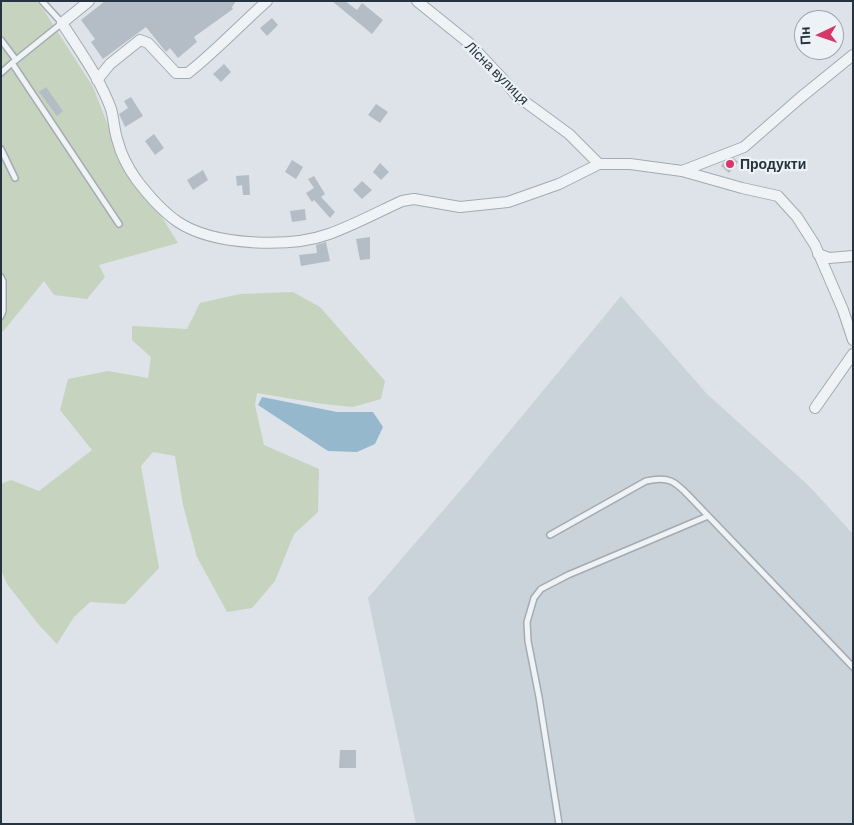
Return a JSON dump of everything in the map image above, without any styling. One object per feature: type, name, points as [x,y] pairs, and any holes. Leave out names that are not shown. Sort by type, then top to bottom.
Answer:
[{"type":"street","points":[[89,1],[62,23],[97,80],[110,109],[118,143],[136,178],[161,209],[179,223],[196,231],[230,240],[278,243],[327,234],[402,202],[414,199],[460,207],[508,202],[559,184],[599,164],[630,164],[682,171],[778,196],[797,217],[818,254],[843,310],[853,340]]},
{"type":"street","points":[[97,80],[110,64],[140,40],[148,43],[176,73],[188,73],[208,57],[267,1]]},
{"type":"street","name":"Лісна вулиця","points":[[418,2],[469,43],[501,76],[517,96],[569,134],[599,164]]},
{"type":"street","points":[[682,171],[744,147],[812,88],[851,59]]},
{"type":"street","points":[[818,254],[829,258],[853,256]]},
{"type":"street","points":[[815,408],[853,354]]},
{"type":"lane","points":[[1,72],[62,23],[42,1]]},
{"type":"lane","points":[[1,40],[119,224]]},
{"type":"lane","points":[[1,149],[15,178]]},
{"type":"lane","points":[[1,277],[3,280],[3,311],[1,316]]},
{"type":"lane","points":[[550,535],[646,481],[660,478],[669,479],[680,486],[853,667]]},
{"type":"lane","points":[[559,824],[528,641],[527,622],[534,598],[541,589],[568,575],[708,516]]},
{"type":"shaded area","points":[[621,296],[707,394],[809,486],[853,534],[853,824],[416,824],[368,598],[471,478]]},
{"type":"green space","points":[[1,1],[36,1],[43,9],[93,87],[115,143],[178,243],[99,265],[105,277],[87,299],[54,295],[44,281],[1,334]]},
{"type":"green space","points":[[293,292],[320,307],[385,381],[381,399],[353,407],[257,393],[255,405],[264,445],[319,469],[318,512],[294,534],[275,581],[252,608],[227,612],[197,557],[183,505],[175,456],[153,452],[141,466],[159,568],[125,604],[90,602],[74,617],[57,644],[39,625],[7,584],[1,570],[1,484],[11,480],[39,491],[92,450],[60,410],[68,379],[108,371],[148,378],[151,357],[132,340],[132,326],[187,329],[200,303],[240,294]]},
{"type":"water","points":[[262,397],[337,412],[373,412],[383,427],[375,444],[357,452],[328,451],[258,405]]},
{"type":"building","points":[[105,1],[236,1],[232,7],[233,9],[194,37],[197,42],[178,58],[170,48],[166,52],[146,27],[103,59],[91,42],[95,39],[81,20]]},
{"type":"building","points":[[332,1],[345,1],[357,10],[362,3],[383,20],[372,34]]},
{"type":"building","points":[[272,18],[278,25],[267,36],[260,28]]},
{"type":"building","points":[[224,64],[231,72],[221,82],[213,74]]},
{"type":"building","points":[[46,87],[63,111],[57,116],[39,92]]},
{"type":"building","points":[[131,97],[143,116],[125,127],[119,114],[128,108],[124,101]]},
{"type":"building","points":[[376,104],[388,112],[380,123],[368,115]]},
{"type":"building","points":[[154,134],[164,148],[155,155],[145,141]]},
{"type":"building","name":"Продукти","points":[[734,158],[738,162],[729,173],[721,166],[724,162]]},
{"type":"building","points":[[292,160],[303,167],[296,179],[285,172]]},
{"type":"building","points":[[380,163],[389,172],[381,180],[373,172]]},
{"type":"building","points":[[203,170],[208,180],[193,190],[187,180]]},
{"type":"building","points":[[249,175],[250,195],[243,195],[242,185],[237,186],[236,176]]},
{"type":"building","points":[[314,176],[325,194],[321,197],[335,212],[330,218],[314,200],[312,202],[306,193],[314,188],[308,179]]},
{"type":"building","points":[[362,181],[372,190],[362,199],[353,190]]},
{"type":"building","points":[[305,209],[306,220],[292,222],[290,211]]},
{"type":"building","points":[[370,237],[370,259],[360,260],[356,239]]},
{"type":"building","points":[[326,242],[330,261],[301,266],[299,255],[317,253],[316,245]]},
{"type":"building","points":[[340,750],[356,750],[356,768],[339,768]]},
{"type":"place","name":"Продукти","points":[[730,164]]}]
